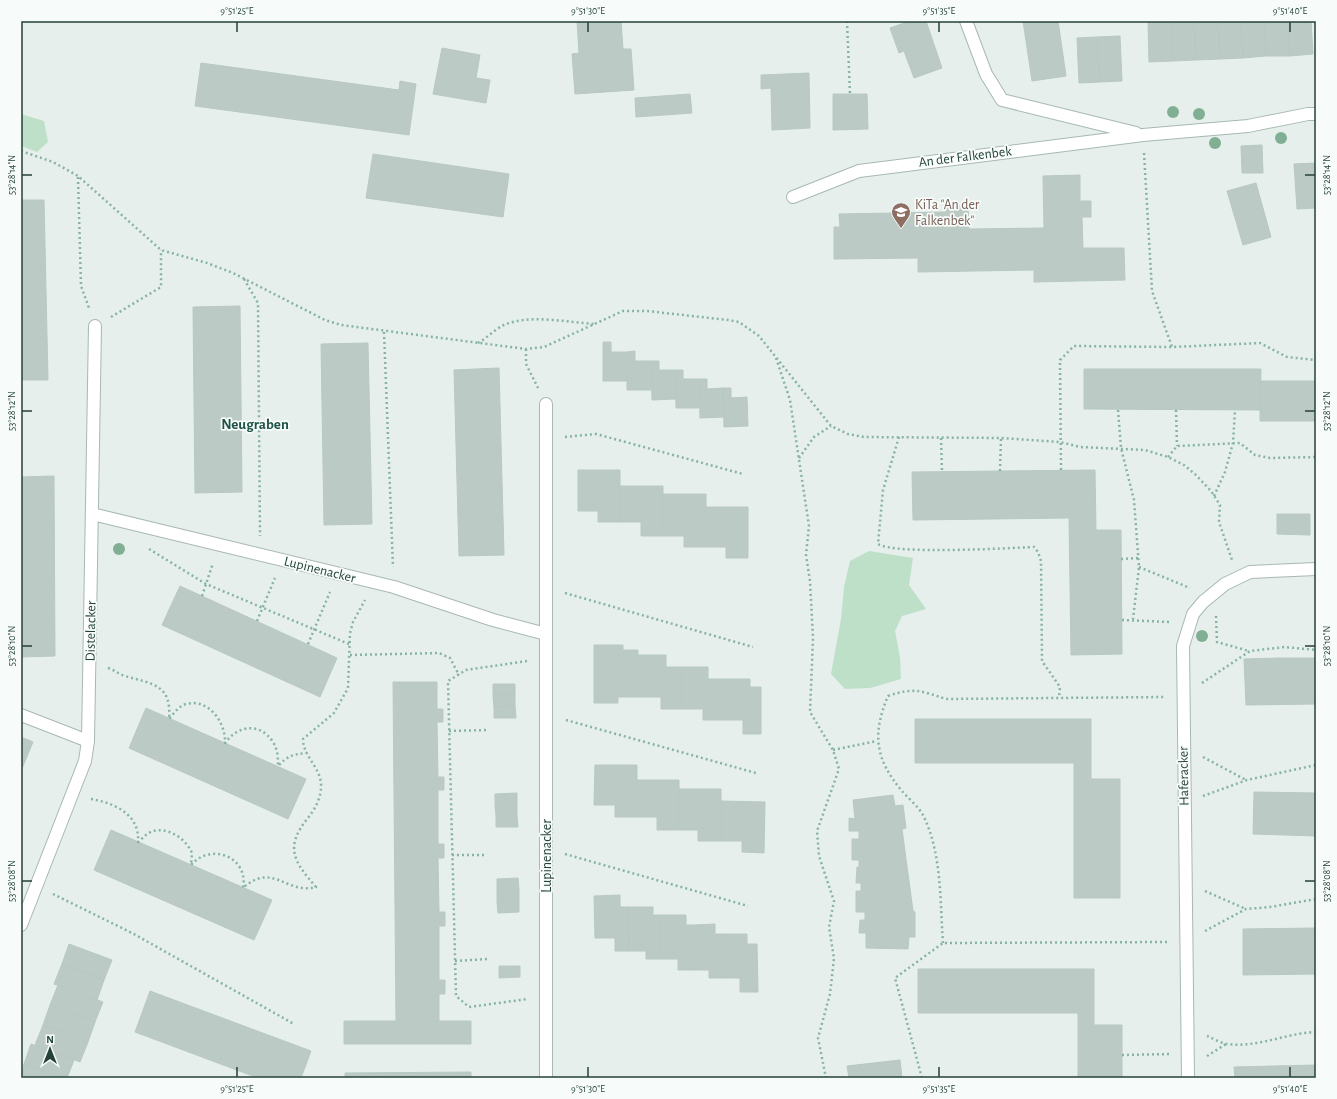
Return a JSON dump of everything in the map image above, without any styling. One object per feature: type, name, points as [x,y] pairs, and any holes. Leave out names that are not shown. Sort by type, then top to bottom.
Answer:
[{"type":"street","name":"An der Falkenbek","points":[[966,21],[986,74],[1002,100],[1143,135]]},
{"type":"street","name":"An der Falkenbek","points":[[793,197],[859,171],[1143,135],[1248,126],[1308,114],[1316,114]]},
{"type":"street","name":"Distelacker","points":[[21,925],[84,760],[88,742],[95,326]]},
{"type":"street","name":"Lupinenacker","points":[[546,404],[546,1078]]},
{"type":"street","name":"Lupinenacker","points":[[92,514],[219,543],[394,587],[494,620],[546,634]]},
{"type":"street","name":"Haferacker","points":[[1188,1078],[1182,697],[1183,646],[1193,614],[1212,594],[1237,578],[1250,572],[1316,570]]},
{"type":"street","points":[[21,715],[88,742]]},
{"type":"path","points":[[847,21],[850,94]]},
{"type":"path","points":[[1143,135],[1152,291],[1172,347]]},
{"type":"path","points":[[21,151],[53,162],[78,176],[161,250],[207,263],[244,278],[325,320],[341,326],[526,349],[544,347],[623,312],[647,311],[728,320],[739,322],[749,327],[759,336],[775,358],[831,426],[848,434],[864,437],[1001,438],[1060,442],[1080,448],[1121,448],[1145,450],[1168,457],[1184,465],[1196,475],[1220,505],[1219,522],[1237,578]]},
{"type":"path","points":[[78,176],[82,286],[95,326],[161,287],[161,250]]},
{"type":"path","points":[[244,278],[258,303],[260,553]]},
{"type":"path","points":[[478,343],[502,326],[514,321],[528,320],[595,324]]},
{"type":"path","points":[[384,332],[394,587]]},
{"type":"path","points":[[1061,470],[1060,360],[1074,346],[1172,347],[1260,343],[1287,357],[1316,360]]},
{"type":"path","points":[[526,349],[526,364],[546,404]]},
{"type":"path","points":[[775,358],[790,400],[809,526],[806,555],[810,581],[814,638],[810,712],[833,750],[839,769],[817,831],[819,856],[834,901],[829,927],[834,958],[830,994],[818,1038],[826,1078]]},
{"type":"path","points":[[1118,410],[1121,448],[1134,500],[1139,566],[1133,619]]},
{"type":"path","points":[[1176,410],[1178,446]]},
{"type":"path","points":[[1214,496],[1226,472],[1233,443],[1235,410]]},
{"type":"path","points":[[799,458],[814,437],[831,426]]},
{"type":"path","points":[[546,439],[596,434],[743,474]]},
{"type":"path","points":[[899,437],[883,490],[878,544],[884,548],[911,550],[1034,547],[1041,561],[1042,661],[1060,687],[1059,697]]},
{"type":"path","points":[[941,438],[942,472]]},
{"type":"path","points":[[1000,471],[1001,438]]},
{"type":"path","points":[[1168,457],[1178,446],[1233,443],[1240,443],[1254,455],[1270,458],[1316,457]]},
{"type":"path","points":[[202,596],[219,543]]},
{"type":"path","points":[[146,547],[206,584],[349,644]]},
{"type":"path","points":[[1121,559],[1138,558]]},
{"type":"path","points":[[257,621],[283,559]]},
{"type":"path","points":[[1139,566],[1212,594],[1217,642],[1250,651],[1285,647],[1316,650]]},
{"type":"path","points":[[308,644],[338,573]]},
{"type":"path","points":[[71,795],[110,804],[126,812],[135,825],[138,834],[138,842],[153,831],[173,833],[189,848],[192,853],[191,865],[201,855],[221,854],[228,856],[235,862],[242,873],[243,888],[257,877],[278,878],[301,888],[310,889],[316,887],[298,864],[293,847],[300,829],[318,802],[322,788],[316,765],[303,745],[303,739],[334,713],[348,688],[350,656],[349,644],[353,622],[367,596],[378,583]]},
{"type":"path","points":[[546,588],[753,647]]},
{"type":"path","points":[[1122,620],[1133,619],[1177,622],[1188,628]]},
{"type":"path","points":[[943,943],[936,855],[923,816],[888,775],[877,741],[880,714],[888,696],[903,690],[920,691],[946,699],[1182,697],[1250,651]]},
{"type":"path","points":[[350,656],[439,652],[450,658],[459,674]]},
{"type":"path","points":[[546,658],[466,670],[448,681],[456,996],[470,1007],[546,997]]},
{"type":"path","points":[[90,663],[154,683],[160,688],[169,704],[169,719],[182,706],[187,704],[199,705],[212,710],[221,723],[226,737],[225,743],[231,735],[243,728],[256,729],[273,742],[278,756],[278,766],[285,758],[293,754],[307,753]]},
{"type":"path","points":[[546,715],[756,773]]},
{"type":"path","points":[[449,731],[486,730]]},
{"type":"path","points":[[833,750],[877,741]]},
{"type":"path","points":[[1183,748],[1219,764],[1247,780]]},
{"type":"path","points":[[1184,803],[1247,780],[1316,765]]},
{"type":"path","points":[[546,848],[748,906]]},
{"type":"path","points":[[452,855],[487,855]]},
{"type":"path","points":[[1185,882],[1246,909]]},
{"type":"path","points":[[36,886],[132,933],[294,1024]]},
{"type":"path","points":[[922,1078],[895,978],[943,943],[1186,942],[1246,909],[1270,907],[1316,899]]},
{"type":"path","points":[[454,961],[488,959]]},
{"type":"path","points":[[1226,1044],[1253,1044],[1285,1036],[1316,1032]]},
{"type":"path","points":[[1122,1054],[1188,1054]]},
{"type":"green space","points":[[21,114],[44,121],[48,142],[37,152],[21,146]]},
{"type":"green space","points":[[869,551],[913,558],[909,585],[926,609],[902,616],[895,631],[900,657],[901,679],[870,688],[845,689],[831,674],[841,619],[844,587],[850,561]]},
{"type":"building","points":[[577,21],[621,21],[623,49],[631,49],[634,90],[575,94],[572,54],[579,53]]},
{"type":"building","points":[[910,21],[926,21],[942,68],[914,78],[904,51],[899,53],[890,28]]},
{"type":"building","points":[[1023,21],[1058,21],[1066,76],[1032,81]]},
{"type":"building","points":[[1148,21],[1171,21],[1173,61],[1149,62]]},
{"type":"building","points":[[1171,21],[1194,21],[1196,60],[1173,61]]},
{"type":"building","points":[[1194,21],[1218,21],[1220,59],[1196,60]]},
{"type":"building","points":[[1218,21],[1241,21],[1243,58],[1220,59]]},
{"type":"building","points":[[1241,21],[1265,21],[1266,56],[1243,58]]},
{"type":"building","points":[[1265,21],[1288,21],[1290,56],[1266,56]]},
{"type":"building","points":[[1288,21],[1311,21],[1313,54],[1290,56]]},
{"type":"building","points":[[1120,36],[1122,81],[1100,82],[1097,37]]},
{"type":"building","points":[[1097,37],[1100,82],[1079,83],[1077,38]]},
{"type":"building","points":[[442,48],[480,55],[476,78],[490,80],[486,103],[433,94]]},
{"type":"building","points":[[201,63],[399,90],[400,81],[416,84],[409,135],[195,106]]},
{"type":"building","points":[[809,73],[810,128],[772,130],[771,88],[761,89],[761,75]]},
{"type":"building","points":[[690,94],[692,113],[636,117],[635,98]]},
{"type":"building","points":[[833,94],[867,94],[868,129],[833,130]]},
{"type":"building","points":[[1262,145],[1263,173],[1242,173],[1241,146]]},
{"type":"building","points":[[373,154],[509,174],[503,217],[366,198]]},
{"type":"building","points":[[1316,163],[1316,208],[1297,209],[1294,164]]},
{"type":"building","name":"KiTa \"An der Falkenbek\"","points":[[1080,175],[1080,201],[1091,201],[1091,217],[1082,217],[1083,248],[1124,248],[1125,280],[1034,282],[1034,270],[918,272],[918,258],[834,259],[834,227],[840,227],[839,214],[946,212],[946,206],[968,206],[969,229],[1044,228],[1043,176]]},
{"type":"building","points":[[1256,183],[1271,237],[1243,245],[1227,191]]},
{"type":"building","points":[[21,200],[44,200],[48,380],[21,380]]},
{"type":"building","points":[[240,306],[242,492],[195,493],[193,307]]},
{"type":"building","points":[[603,342],[611,342],[611,352],[627,352],[627,381],[603,381]]},
{"type":"building","points":[[368,343],[372,524],[324,525],[321,344]]},
{"type":"building","points":[[635,351],[635,361],[651,361],[651,390],[627,390],[627,352]]},
{"type":"building","points":[[651,361],[659,361],[659,370],[675,370],[675,399],[652,400]]},
{"type":"building","points":[[499,368],[504,555],[459,556],[454,370]]},
{"type":"building","points":[[1084,369],[1261,369],[1260,410],[1084,409]]},
{"type":"building","points":[[675,370],[683,370],[683,379],[699,379],[699,408],[676,408]]},
{"type":"building","points":[[699,379],[707,379],[707,389],[723,388],[724,417],[700,418]]},
{"type":"building","points":[[1260,381],[1316,381],[1316,421],[1260,421]]},
{"type":"building","points":[[723,388],[731,388],[731,398],[747,397],[748,426],[724,427]]},
{"type":"building","points":[[578,470],[620,470],[620,522],[598,522],[598,511],[578,511]]},
{"type":"building","points":[[1095,470],[1096,530],[1121,530],[1122,654],[1071,655],[1069,518],[913,520],[912,472]]},
{"type":"building","points":[[54,476],[55,656],[21,657],[21,477]]},
{"type":"building","points":[[620,486],[663,486],[663,536],[641,536],[641,522],[620,522]]},
{"type":"building","points":[[663,494],[706,494],[706,547],[684,547],[684,536],[663,536]]},
{"type":"building","points":[[706,507],[748,507],[748,558],[726,558],[726,547],[706,547]]},
{"type":"building","points":[[1277,514],[1310,514],[1310,535],[1277,534]]},
{"type":"building","points":[[180,586],[337,658],[320,697],[162,625]]},
{"type":"building","points":[[594,645],[623,645],[623,650],[638,650],[638,697],[618,697],[618,703],[594,703]]},
{"type":"building","points":[[638,655],[666,655],[666,667],[681,667],[681,709],[661,709],[661,697],[638,697]]},
{"type":"building","points":[[1316,658],[1316,704],[1246,705],[1244,659]]},
{"type":"building","points":[[681,667],[708,667],[708,679],[720,679],[720,720],[703,720],[703,709],[681,709]]},
{"type":"building","points":[[720,679],[750,679],[750,687],[761,687],[761,734],[743,734],[743,720],[720,720]]},
{"type":"building","points":[[393,682],[437,682],[437,709],[443,709],[443,722],[437,722],[438,777],[444,777],[444,790],[438,790],[438,844],[444,844],[444,858],[438,858],[439,912],[445,912],[445,926],[439,926],[439,980],[445,980],[445,994],[439,994],[439,1021],[396,1021]]},
{"type":"building","points":[[493,684],[515,684],[515,695],[493,696]]},
{"type":"building","points":[[515,695],[515,706],[494,707],[493,696]]},
{"type":"building","points":[[515,706],[516,718],[494,718],[494,707]]},
{"type":"building","points":[[146,708],[306,779],[288,819],[129,748]]},
{"type":"building","points":[[915,719],[1091,719],[1091,779],[1120,779],[1120,898],[1074,898],[1074,763],[915,763]]},
{"type":"building","points":[[21,737],[33,742],[21,771]]},
{"type":"building","points":[[595,765],[637,765],[637,817],[615,817],[615,805],[594,805]]},
{"type":"building","points":[[637,780],[679,780],[679,830],[657,830],[657,817],[637,817]]},
{"type":"building","points":[[679,789],[721,789],[721,841],[698,841],[698,830],[679,830]]},
{"type":"building","points":[[1254,792],[1316,793],[1316,836],[1253,834]]},
{"type":"building","points":[[517,793],[517,805],[495,805],[495,794]]},
{"type":"building","points":[[893,795],[895,806],[903,805],[906,828],[902,829],[913,911],[915,912],[915,937],[909,937],[908,949],[866,948],[866,933],[859,933],[860,920],[865,920],[865,912],[856,912],[856,891],[861,891],[861,883],[856,883],[859,860],[852,860],[852,839],[859,839],[859,831],[849,831],[849,818],[855,819],[853,800]]},
{"type":"building","points":[[721,801],[765,802],[764,853],[742,852],[742,841],[721,841]]},
{"type":"building","points":[[495,805],[517,805],[517,816],[496,816]]},
{"type":"building","points":[[496,816],[517,816],[518,827],[496,827]]},
{"type":"building","points":[[111,830],[272,900],[254,940],[94,870]]},
{"type":"building","points":[[518,878],[519,890],[497,890],[497,879]]},
{"type":"building","points":[[497,890],[519,890],[519,901],[497,902]]},
{"type":"building","points":[[620,895],[620,907],[628,907],[629,951],[615,951],[615,938],[595,938],[594,896]]},
{"type":"building","points":[[519,901],[519,912],[498,913],[497,902]]},
{"type":"building","points":[[628,907],[653,907],[653,915],[660,915],[660,959],[646,959],[646,951],[629,951]]},
{"type":"building","points":[[660,915],[686,915],[686,925],[694,925],[694,970],[678,970],[678,959],[660,959]]},
{"type":"building","points":[[715,924],[715,934],[725,934],[725,978],[709,978],[709,970],[694,970],[694,925]]},
{"type":"building","points":[[1316,928],[1316,974],[1243,975],[1243,929]]},
{"type":"building","points":[[725,934],[747,934],[747,944],[757,944],[758,992],[740,992],[740,978],[725,978]]},
{"type":"building","points":[[69,944],[112,960],[104,980],[62,964]]},
{"type":"building","points":[[62,964],[104,980],[97,1000],[54,984]]},
{"type":"building","points":[[499,966],[520,966],[520,977],[499,978]]},
{"type":"building","points":[[918,969],[1094,969],[1094,1025],[1122,1025],[1122,1078],[1078,1078],[1078,1013],[918,1013]]},
{"type":"building","points":[[58,985],[103,1002],[95,1022],[50,1005]]},
{"type":"building","points":[[150,991],[311,1051],[301,1078],[258,1078],[135,1032]]},
{"type":"building","points":[[50,1005],[95,1022],[88,1042],[43,1025]]},
{"type":"building","points":[[344,1021],[471,1021],[471,1044],[344,1044]]},
{"type":"building","points":[[43,1025],[88,1042],[80,1062],[35,1045]]},
{"type":"building","points":[[31,1044],[74,1060],[67,1078],[61,1078],[24,1064]]},
{"type":"building","points":[[900,1060],[902,1078],[849,1078],[847,1066]]},
{"type":"building","points":[[24,1064],[61,1078],[21,1078]]},
{"type":"building","points":[[1316,1065],[1316,1078],[1235,1078],[1234,1067]]},
{"type":"building","points":[[471,1072],[471,1078],[345,1078],[345,1073]]},
{"type":"place","name":"KiTa \"An der Falkenbek\"","points":[[901,229]]},
{"type":"district","name":"Neugraben","points":[[255,424]]}]
